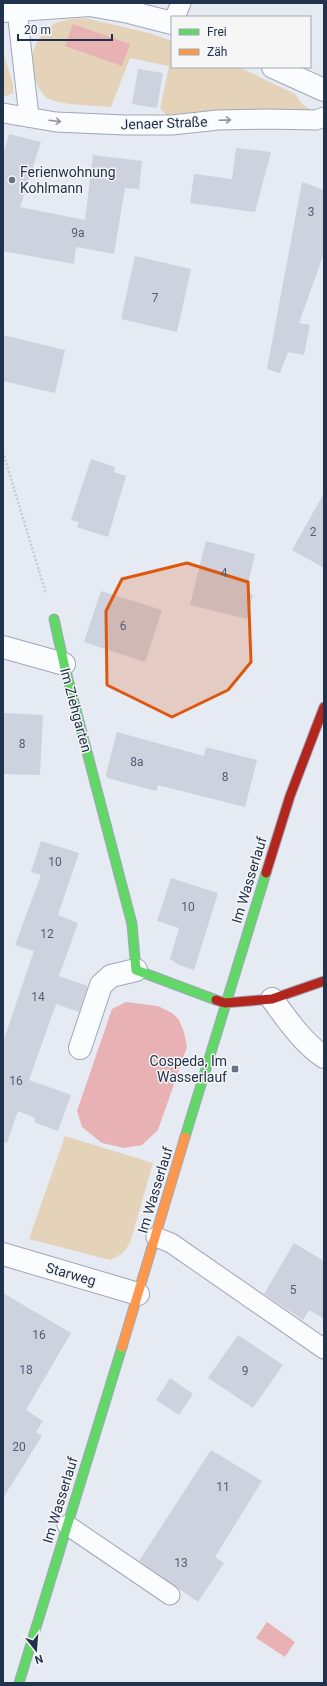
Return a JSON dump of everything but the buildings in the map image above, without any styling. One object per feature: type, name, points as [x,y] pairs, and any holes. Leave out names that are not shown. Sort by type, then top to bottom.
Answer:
[{"type":"street","points":[[10,10],[90,5],[129,12],[171,23]]},
{"type":"street","points":[[275,68],[324,90]]},
{"type":"street","name":"Im Ziehgarten","points":[[54,619],[64,664],[132,924],[136,970]]},
{"type":"street","points":[[3,647],[64,664]]},
{"type":"street","name":"Im Wasserlauf","points":[[19,1683],[156,1237],[225,1003],[290,796],[324,707]]},
{"type":"street","points":[[80,1048],[101,986],[111,976],[136,970],[225,1003],[272,999],[324,980]]},
{"type":"street","points":[[272,999],[297,1032],[324,1057]]},
{"type":"street","name":"Starweg","points":[[3,1254],[138,1294]]},
{"type":"lane","points":[[175,16],[181,3]]},
{"type":"lane","points":[[10,10],[29,117]]},
{"type":"lane","name":"Jenaer Straße","points":[[3,113],[56,122],[172,125],[232,120],[316,120],[324,117]]},
{"type":"lane","points":[[156,1237],[171,1243],[324,1349]]},
{"type":"lane","points":[[67,1524],[170,1595]]},
{"type":"path","points":[[3,452],[54,619]]},
{"type":"highlighted area","points":[[187,563],[248,582],[251,662],[228,690],[172,717],[107,685],[106,611],[122,579]]},
{"type":"shaded area","points":[[85,18],[149,33],[171,41],[171,68],[241,68],[295,94],[302,104],[316,113],[241,110],[166,115],[160,108],[169,66],[130,58],[111,107],[69,104],[47,98],[37,84],[32,64],[33,53],[40,37],[49,27],[55,23]]},
{"type":"shaded area","points":[[73,24],[130,44],[122,66],[65,46]]},
{"type":"shaded area","points":[[3,52],[13,84],[13,93],[3,97]]},
{"type":"shaded area","points":[[126,1002],[158,1006],[172,1013],[179,1020],[184,1032],[187,1047],[158,1130],[142,1145],[124,1148],[102,1143],[82,1127],[77,1111],[112,1009]]},
{"type":"shaded area","points":[[65,1136],[153,1163],[130,1243],[123,1253],[110,1260],[29,1239]]},
{"type":"shaded area","points":[[267,1622],[295,1642],[285,1657],[256,1638]]},
{"type":"traffic: fast","points":[[54,619],[64,664],[132,924],[136,970],[216,1000]]},
{"type":"traffic: fast","points":[[185,1137],[266,873]]},
{"type":"traffic: fast","points":[[19,1683],[122,1347]]},
{"type":"traffic: slow","points":[[122,1347],[185,1137]]},
{"type":"traffic: jam","points":[[266,873],[290,796],[324,707]]},
{"type":"traffic: jam","points":[[216,1000],[225,1003],[272,999],[324,981]]},
{"type":"place","name":"Ferienwohnung Kohlmann","points":[[12,180]]},
{"type":"place","name":"Cospeda, Im Wasserlauf","points":[[235,1069]]}]
